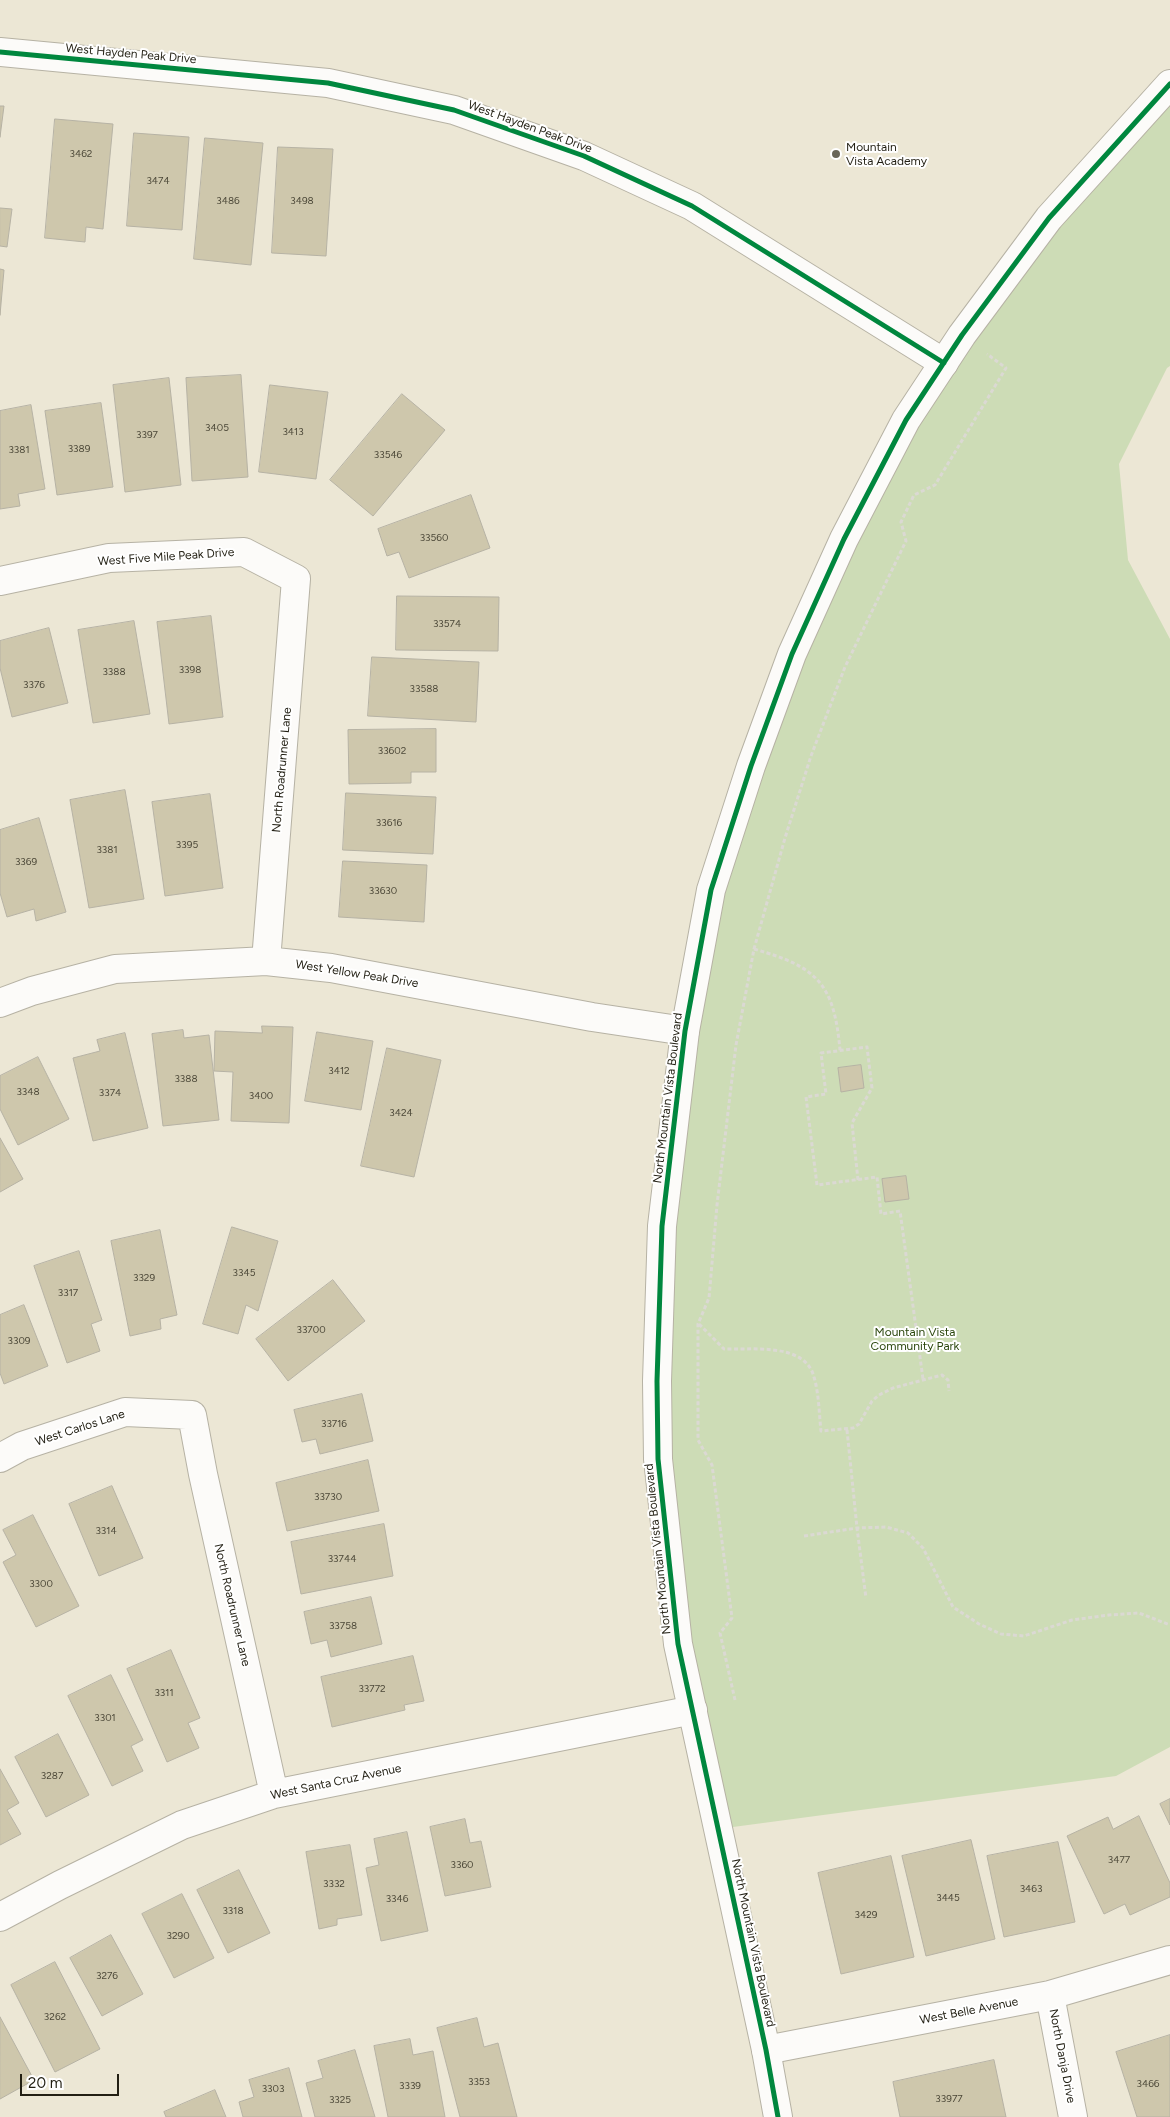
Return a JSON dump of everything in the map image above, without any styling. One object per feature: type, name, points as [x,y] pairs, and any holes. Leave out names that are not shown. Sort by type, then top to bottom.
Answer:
[{"type":"street","name":"West Hayden Peak Drive","points":[[0,52],[328,83],[454,110],[584,156],[692,206],[944,363]]},
{"type":"street","name":"North Mountain Vista Boulevard","points":[[778,2117],[766,2050],[678,1644],[658,1460],[662,1226],[685,1031],[711,890],[751,766],[792,654],[844,539],[906,420],[962,335],[1049,218],[1170,84]]},
{"type":"street","name":"West Five Mile Peak Drive","points":[[0,581],[109,558],[244,552],[296,579]]},
{"type":"street","name":"North Roadrunner Lane","points":[[266,961],[296,579]]},
{"type":"street","name":"West Yellow Peak Drive","points":[[0,1003],[32,991],[115,969],[266,961],[331,968],[592,1017],[685,1031]]},
{"type":"street","name":"West Carlos Lane","points":[[0,1458],[22,1446],[126,1412],[192,1415]]},
{"type":"street","name":"North Roadrunner Lane","points":[[192,1415],[203,1474],[274,1794]]},
{"type":"street","name":"West Santa Cruz Avenue","points":[[0,1917],[182,1825],[274,1794],[693,1710]]},
{"type":"street","name":"West Belle Avenue","points":[[766,2050],[1050,1995],[1170,1960]]},
{"type":"street","name":"North Danja Drive","points":[[1050,1995],[1073,2117]]},
{"type":"path","points":[[735,1700],[720,1634],[732,1618],[712,1465],[698,1440],[698,1324],[709,1298],[717,1204],[736,1045],[754,949],[785,838],[811,756],[844,666],[906,541],[901,522],[914,495],[934,485],[1006,368],[962,335]]},
{"type":"path","points":[[754,949],[777,955],[802,967],[819,980],[835,1012],[840,1050]]},
{"type":"path","points":[[858,1180],[852,1123],[872,1088],[867,1047],[822,1053],[826,1094],[806,1097],[817,1185],[858,1180],[877,1177],[881,1214],[900,1211],[922,1379]]},
{"type":"path","points":[[698,1324],[724,1349],[776,1349],[792,1353],[804,1361],[814,1374],[821,1431],[847,1430],[859,1424],[872,1401],[893,1388],[942,1375],[948,1380],[949,1391]]},
{"type":"path","points":[[847,1430],[866,1598]]},
{"type":"path","points":[[804,1536],[857,1528],[886,1527],[908,1533],[922,1548],[954,1607],[979,1624],[1001,1634],[1024,1636],[1072,1620],[1139,1613],[1170,1626]]},
{"type":"green space","name":"Mountain Vista Community Park","points":[[1170,84],[1170,366],[1167,368],[1119,464],[1128,560],[1170,639],[1170,1747],[1116,1776],[718,1829],[658,1459],[685,1031],[751,766],[906,420]]},
{"type":"building","points":[[0,106],[4,106],[0,137]]},
{"type":"building","points":[[55,119],[113,124],[103,229],[86,227],[85,242],[45,238]]},
{"type":"building","points":[[134,133],[189,137],[182,230],[127,226]]},
{"type":"building","points":[[205,138],[263,143],[251,265],[194,259]]},
{"type":"building","points":[[278,147],[333,149],[326,256],[272,253]]},
{"type":"building","points":[[0,208],[12,209],[7,247],[0,246]]},
{"type":"building","points":[[0,269],[4,270],[0,315]]},
{"type":"building","points":[[241,375],[248,477],[192,481],[186,378]]},
{"type":"building","points":[[169,378],[181,485],[125,492],[113,385]]},
{"type":"building","points":[[270,385],[328,392],[316,479],[259,472]]},
{"type":"building","points":[[402,394],[445,430],[373,516],[330,480]]},
{"type":"building","points":[[101,403],[113,487],[57,495],[45,411]]},
{"type":"building","points":[[31,405],[45,489],[18,494],[20,506],[0,509],[0,411]]},
{"type":"building","points":[[471,495],[490,548],[409,578],[399,552],[387,556],[378,529]]},
{"type":"building","points":[[397,596],[499,597],[498,651],[396,650]]},
{"type":"building","points":[[211,616],[223,717],[169,724],[157,622]]},
{"type":"building","points":[[134,621],[150,714],[93,723],[78,630]]},
{"type":"building","points":[[49,628],[68,703],[12,717],[0,668],[0,641]]},
{"type":"building","points":[[372,657],[479,662],[476,722],[368,716]]},
{"type":"building","points":[[436,729],[436,772],[411,772],[411,783],[349,784],[348,730]]},
{"type":"building","points":[[125,790],[144,899],[89,908],[70,800]]},
{"type":"building","points":[[346,793],[436,797],[433,854],[343,850]]},
{"type":"building","points":[[210,794],[223,888],[165,896],[152,802]]},
{"type":"building","points":[[39,818],[66,912],[36,921],[34,909],[7,917],[0,893],[0,830]]},
{"type":"building","points":[[343,861],[427,865],[424,922],[339,917]]},
{"type":"building","points":[[262,1026],[293,1027],[289,1123],[231,1121],[233,1072],[214,1071],[215,1031],[262,1033]]},
{"type":"building","points":[[183,1030],[184,1038],[209,1035],[219,1120],[163,1126],[152,1034]]},
{"type":"building","points":[[317,1032],[373,1041],[361,1110],[305,1101]]},
{"type":"building","points":[[125,1033],[148,1128],[93,1141],[73,1058],[100,1051],[97,1040]]},
{"type":"building","points":[[387,1048],[441,1060],[414,1177],[361,1166]]},
{"type":"building","points":[[38,1057],[69,1119],[18,1145],[0,1109],[0,1076]]},
{"type":"building","points":[[861,1065],[864,1088],[841,1092],[838,1068]]},
{"type":"building","points":[[0,1138],[23,1179],[0,1192]]},
{"type":"building","points":[[906,1176],[909,1199],[885,1202],[882,1179]]},
{"type":"building","points":[[232,1227],[278,1241],[258,1311],[246,1305],[238,1334],[203,1324]]},
{"type":"building","points":[[160,1230],[177,1315],[160,1319],[161,1329],[130,1336],[111,1241]]},
{"type":"building","points":[[79,1251],[102,1320],[91,1324],[100,1351],[67,1363],[34,1266]]},
{"type":"building","points":[[333,1280],[365,1321],[288,1381],[256,1339]]},
{"type":"building","points":[[24,1305],[48,1366],[4,1384],[0,1373],[0,1315]]},
{"type":"building","points":[[362,1394],[373,1441],[320,1454],[316,1439],[302,1442],[294,1410]]},
{"type":"building","points":[[368,1460],[379,1511],[287,1531],[276,1483]]},
{"type":"building","points":[[112,1486],[143,1558],[99,1576],[69,1504]]},
{"type":"building","points":[[33,1515],[79,1606],[36,1627],[3,1562],[16,1555],[3,1530]]},
{"type":"building","points":[[384,1524],[393,1576],[301,1594],[291,1542]]},
{"type":"building","points":[[371,1597],[382,1644],[331,1657],[327,1640],[311,1644],[304,1612]]},
{"type":"building","points":[[171,1650],[200,1718],[188,1723],[199,1748],[167,1762],[127,1669]]},
{"type":"building","points":[[413,1656],[424,1701],[404,1705],[405,1710],[332,1727],[321,1677]]},
{"type":"building","points":[[111,1675],[143,1740],[131,1746],[143,1771],[112,1786],[68,1696]]},
{"type":"building","points":[[58,1734],[89,1795],[46,1817],[15,1757]]},
{"type":"building","points":[[0,1769],[19,1803],[7,1810],[21,1834],[0,1845]]},
{"type":"building","points":[[1170,1799],[1170,1825],[1160,1804]]},
{"type":"building","points":[[1139,1816],[1170,1883],[1170,1897],[1130,1915],[1125,1904],[1104,1914],[1067,1836],[1108,1817],[1113,1829]]},
{"type":"building","points":[[465,1819],[470,1843],[481,1841],[491,1887],[445,1896],[430,1827]]},
{"type":"building","points":[[407,1832],[428,1931],[381,1941],[366,1868],[379,1865],[374,1839]]},
{"type":"building","points":[[971,1840],[995,1939],[926,1956],[902,1856]]},
{"type":"building","points":[[1058,1842],[1075,1922],[1004,1937],[987,1856]]},
{"type":"building","points":[[350,1845],[362,1915],[337,1919],[337,1925],[319,1929],[306,1852]]},
{"type":"building","points":[[891,1856],[914,1957],[841,1974],[818,1873]]},
{"type":"building","points":[[239,1870],[270,1933],[228,1953],[197,1890]]},
{"type":"building","points":[[182,1894],[214,1958],[174,1978],[142,1914]]},
{"type":"building","points":[[111,1935],[143,1994],[102,2016],[70,1958]]},
{"type":"building","points":[[55,1962],[100,2049],[55,2072],[11,1985]]},
{"type":"building","points":[[0,2017],[34,2080],[0,2099]]},
{"type":"building","points":[[477,2018],[484,2047],[498,2043],[517,2117],[460,2117],[437,2028]]},
{"type":"building","points":[[1170,2035],[1170,2117],[1137,2117],[1116,2052]]},
{"type":"building","points":[[410,2039],[413,2055],[433,2051],[445,2117],[388,2117],[374,2046]]},
{"type":"building","points":[[355,2050],[375,2117],[315,2117],[306,2083],[323,2078],[318,2061]]},
{"type":"building","points":[[994,2060],[1006,2117],[900,2117],[893,2082]]},
{"type":"building","points":[[289,2068],[302,2117],[243,2117],[239,2102],[254,2097],[249,2080]]},
{"type":"building","points":[[215,2090],[226,2117],[166,2117],[164,2112]]},
{"type":"cycle path","points":[[0,52],[328,83],[454,110],[584,156],[692,206],[944,363]]},
{"type":"cycle path","points":[[778,2117],[766,2050],[678,1644],[658,1459],[657,1381],[662,1226],[685,1031],[711,890],[751,766],[792,654],[844,539],[906,420],[962,335],[1049,218],[1170,84]]},
{"type":"place","name":"Mountain Vista Academy","points":[[836,154]]}]
